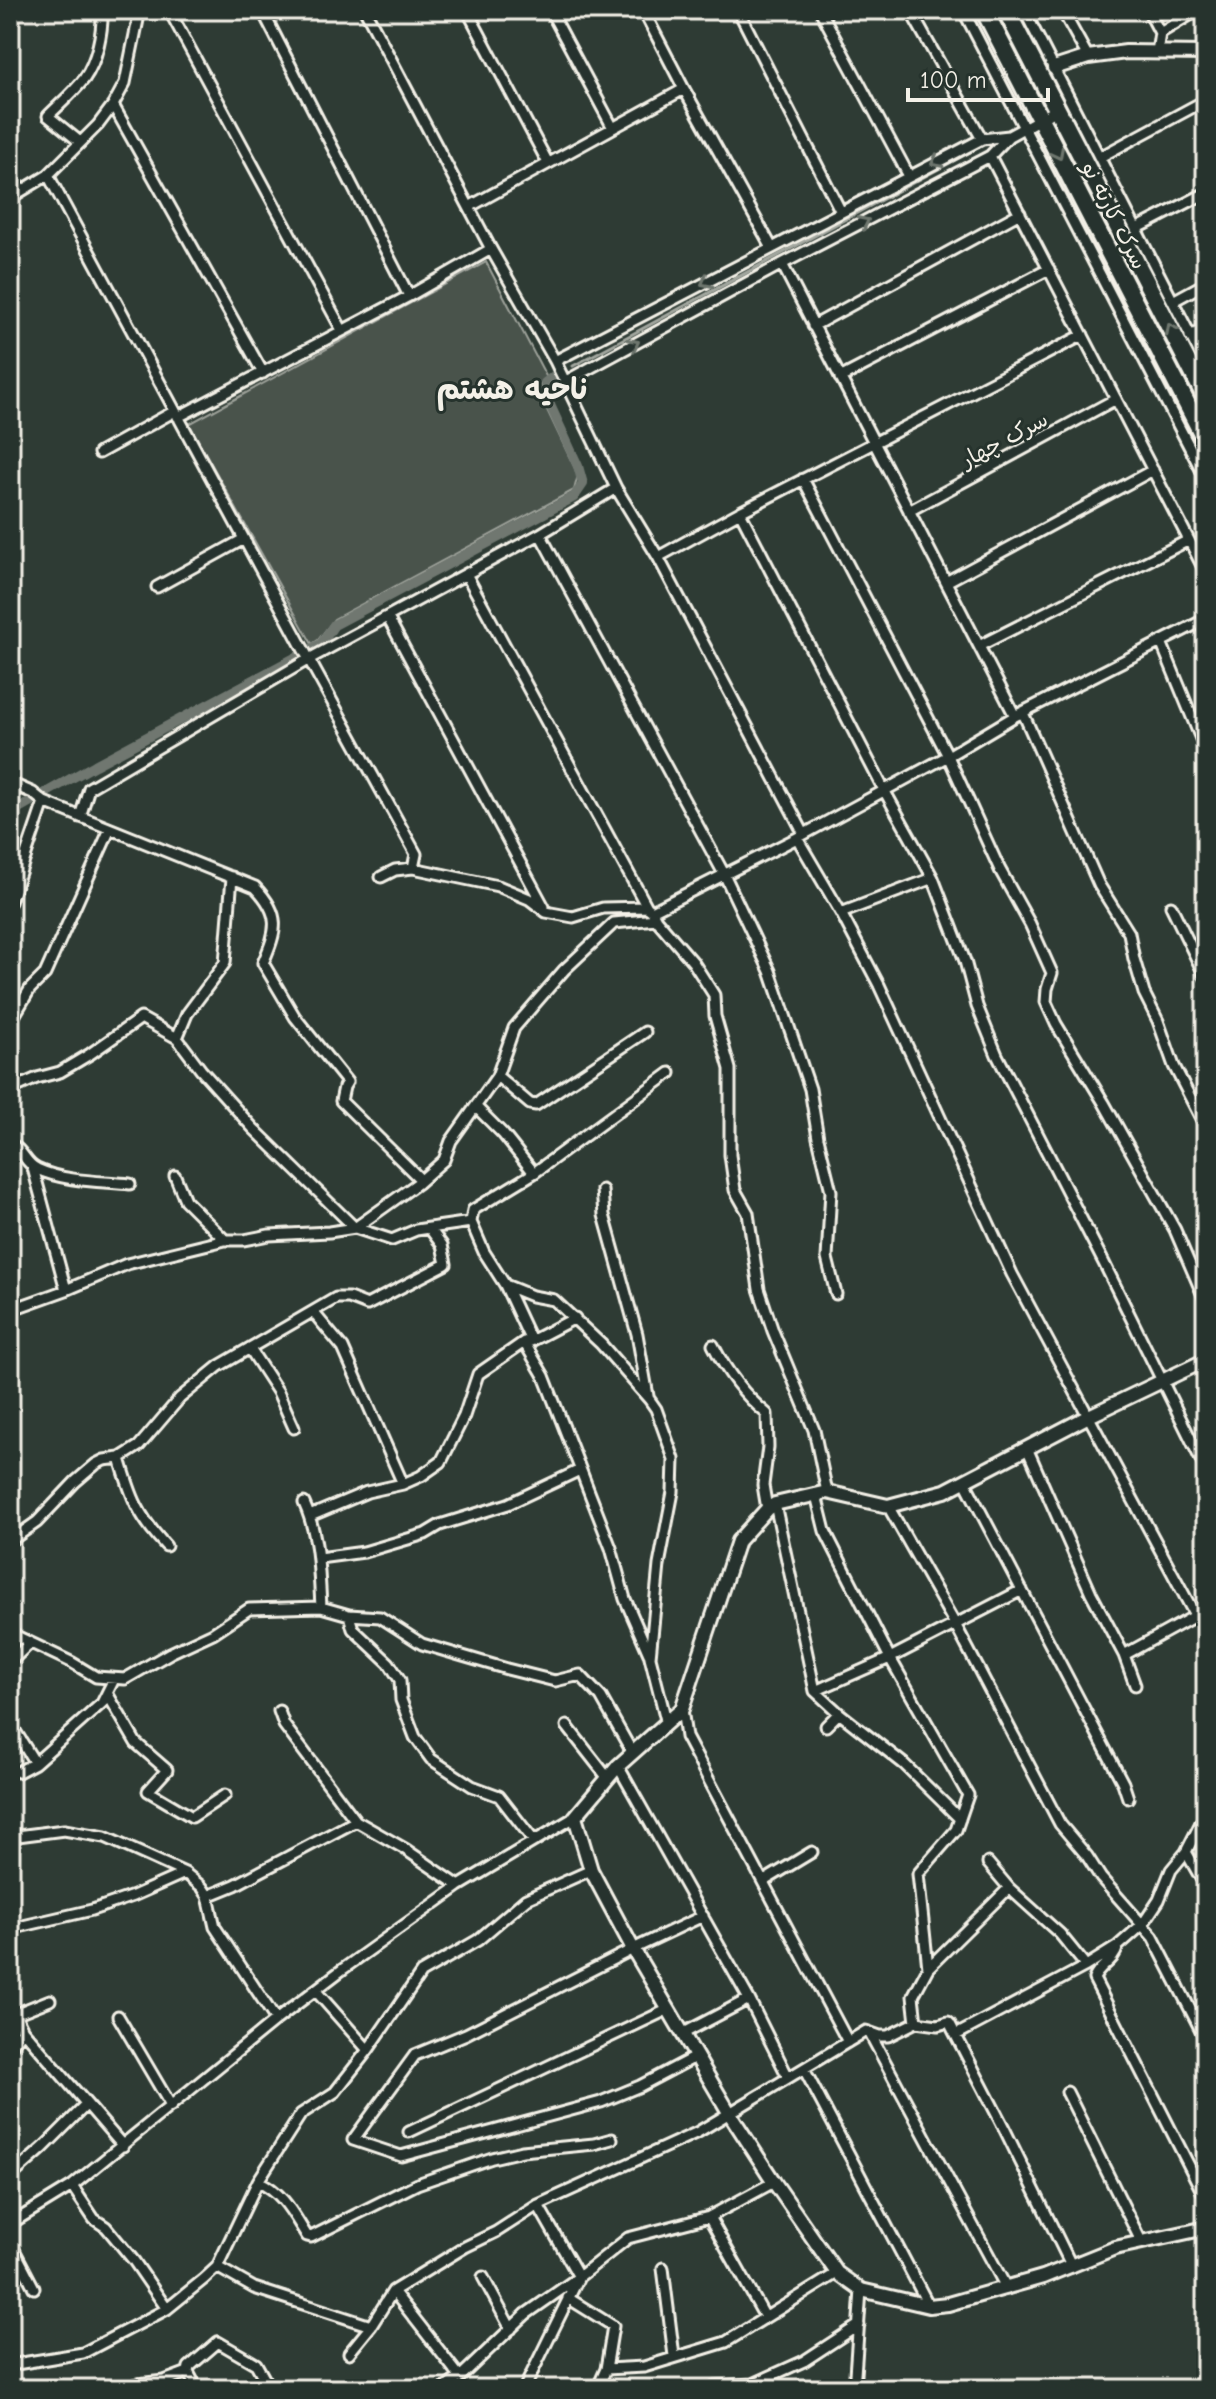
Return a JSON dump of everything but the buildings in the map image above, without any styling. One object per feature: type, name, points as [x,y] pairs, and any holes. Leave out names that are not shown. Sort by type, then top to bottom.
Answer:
[{"type":"highway","name":"سرک کارته نو","points":[[984,10],[1206,441]]},
{"type":"highway","name":"سرک کارته نو","points":[[1006,10],[1206,398]]},
{"type":"street","points":[[80,142],[48,116],[85,78],[93,62],[103,23],[102,10]]},
{"type":"street","points":[[10,198],[48,175],[98,125],[113,105],[125,83],[140,10]]},
{"type":"street","points":[[169,10],[342,330]]},
{"type":"street","points":[[262,10],[409,296]]},
{"type":"street","points":[[365,10],[491,249],[566,381],[616,488],[658,557],[879,985],[1012,1274],[1195,1615]]},
{"type":"street","points":[[467,10],[548,163]]},
{"type":"street","points":[[550,10],[613,128]]},
{"type":"street","points":[[643,10],[772,248]]},
{"type":"street","points":[[738,10],[841,212]]},
{"type":"street","points":[[820,10],[909,176]]},
{"type":"street","points":[[910,10],[982,139]]},
{"type":"street","points":[[963,10],[1206,479]]},
{"type":"street","points":[[1024,10],[1206,366]]},
{"type":"street","points":[[1062,10],[1088,57]]},
{"type":"street","points":[[1148,10],[1160,33],[1157,52]]},
{"type":"street","points":[[1160,33],[1198,10]]},
{"type":"street","points":[[1054,68],[1088,57],[1126,52],[1206,53]]},
{"type":"street","points":[[469,207],[684,89]]},
{"type":"street","points":[[1100,157],[1206,100]]},
{"type":"street","points":[[113,105],[263,373]]},
{"type":"street","points":[[566,381],[990,156],[1009,136],[1058,109]]},
{"type":"street","points":[[555,361],[982,139],[1009,136]]},
{"type":"street","points":[[990,156],[1206,573]]},
{"type":"street","points":[[48,175],[416,854],[413,868]]},
{"type":"street","points":[[1136,229],[1206,193]]},
{"type":"street","points":[[813,326],[1020,213]]},
{"type":"street","points":[[99,453],[263,373],[491,249]]},
{"type":"street","points":[[782,264],[979,646],[1019,715],[1099,885],[1129,933],[1144,993],[1174,1066],[1206,1128]]},
{"type":"street","points":[[840,378],[1049,269]]},
{"type":"street","points":[[1173,301],[1206,283]]},
{"type":"street","points":[[1190,336],[1206,328]]},
{"type":"street","points":[[658,557],[1083,335]]},
{"type":"street","name":"سرک چهار","points":[[909,511],[1116,399]]},
{"type":"street","points":[[946,582],[1153,470]]},
{"type":"street","points":[[803,479],[948,756],[1000,870],[1030,924],[1052,973],[1046,1002],[1056,1024],[1175,1230],[1206,1302]]},
{"type":"street","points":[[80,817],[89,788],[306,654],[388,618],[616,488]]},
{"type":"street","points":[[740,512],[933,878],[997,1055],[1206,1470]]},
{"type":"street","points":[[540,534],[724,874],[770,971],[810,1089],[831,1191],[827,1258],[836,1294]]},
{"type":"street","points":[[157,587],[244,539]]},
{"type":"street","points":[[979,646],[1189,540]]},
{"type":"street","points":[[466,574],[652,912],[693,962],[714,995],[715,1016],[730,1069],[730,1155],[735,1190],[748,1213],[759,1289],[814,1430],[825,1531],[890,1658],[968,1795],[956,1830],[918,1874],[928,1968]]},
{"type":"street","points":[[388,618],[546,912]]},
{"type":"street","points":[[10,1310],[127,1264],[225,1240],[355,1228],[444,1160],[451,1141],[497,1076],[514,1028],[564,970],[614,923],[652,912],[800,836],[1019,715],[1206,619]]},
{"type":"street","points":[[1161,642],[1206,751]]},
{"type":"street","points":[[10,783],[33,793],[44,802],[255,887],[268,900],[274,912],[276,928],[263,963],[295,1017],[347,1082],[341,1101],[421,1180]]},
{"type":"street","points":[[10,902],[44,802]]},
{"type":"street","points":[[10,1023],[30,989],[45,974],[110,829]]},
{"type":"street","points":[[381,877],[395,870],[413,868],[498,886],[529,899],[546,912],[573,917],[603,908],[652,912]]},
{"type":"street","points":[[177,1038],[187,1014],[225,963],[232,877]]},
{"type":"street","points":[[841,913],[933,878]]},
{"type":"street","points":[[1171,906],[1206,978]]},
{"type":"street","points":[[10,1090],[60,1072],[141,1018],[177,1038],[253,1128],[355,1228],[392,1240],[416,1230],[471,1222]]},
{"type":"street","points":[[497,1076],[530,1104],[536,1105],[645,1032]]},
{"type":"street","points":[[667,1724],[650,1657],[625,1599],[611,1548],[544,1376],[505,1285],[484,1252],[471,1222],[473,1210],[479,1205],[534,1173],[670,1073]]},
{"type":"street","points":[[476,1107],[503,1134],[534,1173]]},
{"type":"street","points":[[10,1144],[18,1148],[33,1168],[66,1290]]},
{"type":"street","points":[[33,1168],[60,1176],[130,1184]]},
{"type":"street","points":[[175,1176],[185,1200],[225,1240]]},
{"type":"street","points":[[602,1190],[604,1215],[637,1334],[649,1399]]},
{"type":"street","points":[[10,1541],[37,1522],[96,1464],[120,1458],[139,1446],[188,1391],[219,1366],[336,1298],[349,1298],[367,1305],[446,1264],[442,1245],[430,1229]]},
{"type":"street","points":[[505,1285],[532,1296],[554,1300],[601,1344],[656,1409],[674,1459],[673,1492],[659,1565],[650,1657]]},
{"type":"street","points":[[313,1312],[343,1348],[403,1484]]},
{"type":"street","points":[[310,1516],[367,1492],[403,1484],[441,1462],[464,1416],[478,1374],[527,1341],[575,1318]]},
{"type":"street","points":[[713,1345],[725,1368],[753,1403],[767,1414],[768,1447],[763,1485],[815,1691],[904,1764],[960,1819]]},
{"type":"street","points":[[250,1349],[278,1392],[294,1428]]},
{"type":"street","points":[[10,2224],[72,2186],[276,2020],[459,1886],[575,1817],[607,1777],[682,1709],[738,1541],[771,1507],[822,1494],[888,1506],[919,1500],[965,1482],[1087,1417],[1206,1360]]},
{"type":"street","points":[[1027,1448],[1091,1593],[1124,1655],[1135,1685]]},
{"type":"street","points":[[120,1458],[131,1497],[147,1526],[166,1546]]},
{"type":"street","points":[[319,1558],[364,1552],[425,1534],[440,1525],[508,1504],[580,1470]]},
{"type":"street","points":[[965,1482],[1123,1783],[1128,1798]]},
{"type":"street","points":[[304,1503],[319,1558],[321,1607]]},
{"type":"street","points":[[888,1506],[955,1624],[1060,1824],[1101,1878],[1153,1937],[1206,2040]]},
{"type":"street","points":[[815,1691],[890,1658],[1022,1590]]},
{"type":"street","points":[[10,1633],[96,1677],[125,1679],[213,1633],[249,1609],[321,1607],[349,1615],[380,1617],[422,1644],[507,1669],[555,1681],[580,1675],[601,1697],[632,1752]]},
{"type":"street","points":[[1124,1655],[1206,1610]]},
{"type":"street","points":[[349,1615],[353,1629],[389,1663],[400,1680],[401,1700],[415,1737],[431,1759],[472,1786],[499,1796],[534,1841]]},
{"type":"street","points":[[10,1662],[30,1643]]},
{"type":"street","points":[[18,1772],[35,1763],[102,1703],[114,1679]]},
{"type":"street","points":[[107,1693],[136,1743],[167,1770],[148,1791],[192,1817],[225,1795]]},
{"type":"street","points":[[682,1709],[686,1737],[848,2042]]},
{"type":"street","points":[[279,1711],[284,1725],[356,1821],[405,1849],[459,1886]]},
{"type":"street","points":[[826,1726],[839,1713]]},
{"type":"street","points":[[10,1723],[35,1763]]},
{"type":"street","points":[[567,1726],[607,1777]]},
{"type":"street","points":[[618,1766],[749,1999],[788,2077]]},
{"type":"street","points":[[956,2035],[1086,1966],[1118,1946],[1143,1924],[1206,1813]]},
{"type":"street","points":[[575,1817],[591,1870],[633,1949],[730,2114],[837,2273],[861,2290],[929,2306],[948,2304],[1007,2289],[1072,2267],[1115,2248],[1206,2228]]},
{"type":"street","points":[[208,1896],[257,1874],[356,1821]]},
{"type":"street","points":[[10,1837],[64,1830],[105,1837],[185,1873],[208,1896],[215,1927],[276,2020]]},
{"type":"street","points":[[764,1881],[812,1852]]},
{"type":"street","points":[[1186,1852],[1206,1887]]},
{"type":"street","points":[[988,1863],[1009,1888],[1060,1934],[1086,1966]]},
{"type":"street","points":[[10,2365],[83,2353],[167,2309],[217,2267],[258,2181],[301,2114],[335,2092],[421,1973],[478,1940],[526,1899],[591,1870]]},
{"type":"street","points":[[10,1913],[12,1928],[92,1910],[185,1873]]},
{"type":"street","points":[[916,2022],[913,1996],[928,1968],[1009,1888]]},
{"type":"street","points":[[697,2056],[640,2086],[601,2102],[401,2156],[353,2140],[415,2055],[466,2034],[703,1916]]},
{"type":"street","points":[[1118,1946],[1115,1957],[1097,1972],[1094,1979],[1206,2199]]},
{"type":"street","points":[[315,1990],[368,2050]]},
{"type":"street","points":[[684,2033],[749,1999]]},
{"type":"street","points":[[50,2000],[13,2015],[123,2146]]},
{"type":"street","points":[[409,2132],[669,2009]]},
{"type":"street","points":[[118,2016],[171,2106]]},
{"type":"street","points":[[349,2353],[393,2291],[465,2247],[496,2232],[538,2205],[698,2132],[866,2031],[888,2036],[916,2022],[938,2025],[948,2022],[1072,2267]]},
{"type":"street","points":[[10,2048],[23,2030]]},
{"type":"street","points":[[869,2032],[1007,2289]]},
{"type":"street","points":[[804,2069],[929,2306]]},
{"type":"street","points":[[1067,2092],[1142,2243]]},
{"type":"street","points":[[10,2177],[87,2104]]},
{"type":"street","points":[[258,2181],[282,2197],[307,2236],[311,2237],[417,2184],[492,2158],[612,2139]]},
{"type":"street","points":[[444,2389],[526,2314],[628,2238],[709,2217],[774,2182]]},
{"type":"street","points":[[72,2186],[94,2219],[106,2227],[134,2261],[167,2309]]},
{"type":"street","points":[[538,2205],[579,2277]]},
{"type":"street","points":[[709,2217],[765,2317]]},
{"type":"street","points":[[10,2242],[34,2288]]},
{"type":"street","points":[[217,2267],[254,2288],[371,2326]]},
{"type":"street","points":[[663,2268],[674,2356]]},
{"type":"street","points":[[606,2369],[644,2367],[726,2342],[837,2273]]},
{"type":"street","points":[[483,2277],[511,2329]]},
{"type":"street","points":[[524,2389],[579,2277]]},
{"type":"street","points":[[854,2389],[861,2290]]},
{"type":"street","points":[[393,2291],[460,2377]]},
{"type":"street","points":[[568,2298],[613,2326],[606,2369],[597,2389]]},
{"type":"street","points":[[714,2386],[754,2387],[804,2361],[859,2325]]},
{"type":"street","points":[[197,2389],[188,2372],[189,2367],[218,2342],[256,2364],[270,2389]]},
{"type":"street","points":[[123,2389],[164,2381],[188,2372]]},
{"type":"street","points":[[10,2383],[14,2389]]},
{"type":"shaded area","points":[[486,262],[547,378],[540,384],[539,393],[578,475],[574,490],[334,619],[312,644],[189,424]]},
{"type":"waterway","points":[[573,366],[985,144]]},
{"type":"waterway","points":[[10,813],[321,644],[334,625],[574,497],[583,484],[578,466],[545,394],[545,383],[554,376]]},
{"type":"district","name":"ناحیه هشتم","points":[[512,389]]}]
